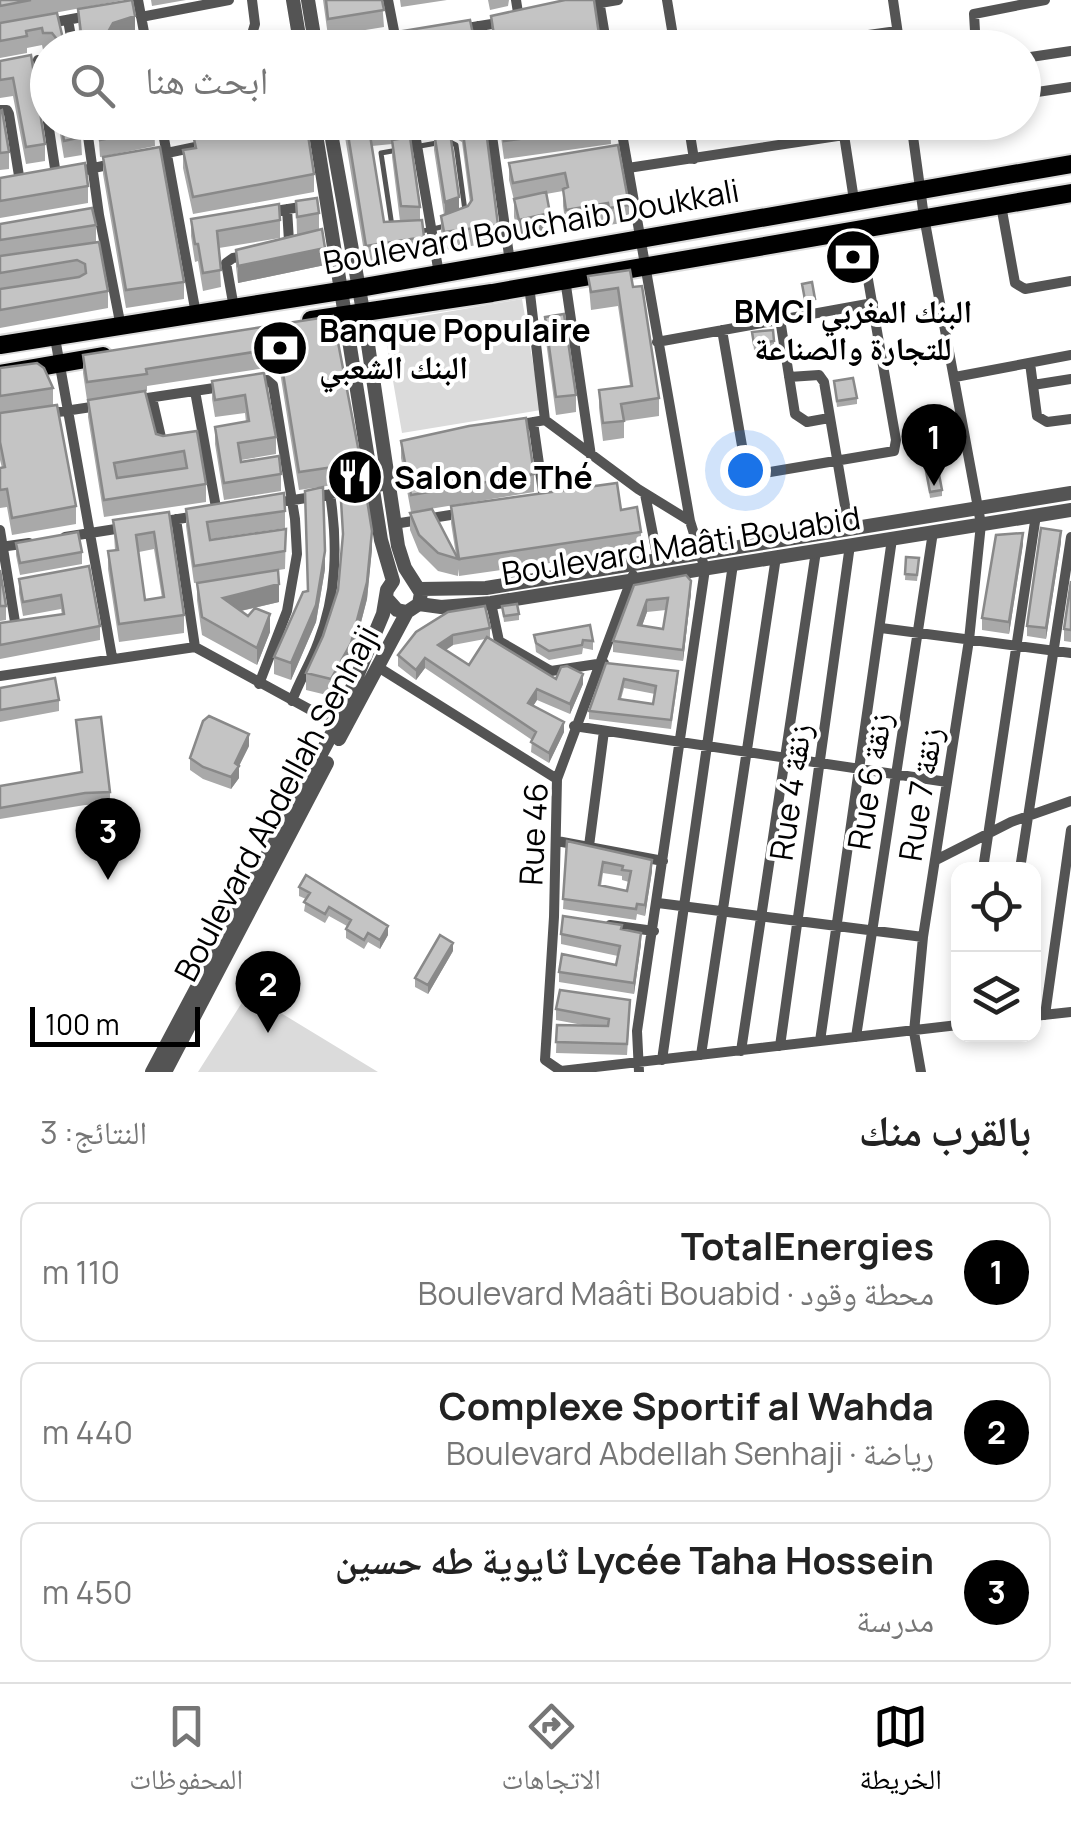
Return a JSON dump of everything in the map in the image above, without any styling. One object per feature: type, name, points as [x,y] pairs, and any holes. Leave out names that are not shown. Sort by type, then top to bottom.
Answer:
[{"type":"main road","name":"Boulevard Bouchaib Doukkali","points":[[0,346],[1071,164]]},
{"type":"main road","name":"Boulevard Bouchaib Doukkali","points":[[289,324],[1071,193]]},
{"type":"main road","points":[[0,374],[117,354]]},
{"type":"street","points":[[122,10],[229,0]]},
{"type":"street","points":[[252,0],[253,30]]},
{"type":"street","points":[[293,0],[299,30]]},
{"type":"street","points":[[308,0],[313,30]]},
{"type":"street","points":[[388,0],[394,30]]},
{"type":"street","points":[[516,0],[518,19]]},
{"type":"street","points":[[604,30],[600,1],[618,0]]},
{"type":"street","points":[[668,0],[672,30]]},
{"type":"street","points":[[893,0],[897,30]]},
{"type":"street","points":[[975,30],[974,14],[1045,0]]},
{"type":"street","points":[[34,26],[104,13]]},
{"type":"street","points":[[456,30],[534,16]]},
{"type":"street","points":[[68,20],[70,30]]},
{"type":"street","points":[[478,26],[478,30]]},
{"type":"street","points":[[1041,55],[1071,51]]},
{"type":"street","points":[[19,63],[30,61]]},
{"type":"street","points":[[1041,91],[1071,87]]},
{"type":"street","points":[[4,110],[15,183],[232,140]]},
{"type":"street","points":[[51,140],[56,175]]},
{"type":"street","points":[[89,140],[121,327]]},
{"type":"street","points":[[164,140],[196,314]]},
{"type":"street","name":"Boulevard Abdellah Senhaji","points":[[323,140],[327,204],[350,289]]},
{"type":"street","name":"Boulevard Abdellah Senhaji","points":[[152,1072],[414,599],[381,486],[350,289],[343,203],[326,140]]},
{"type":"street","points":[[416,140],[439,274]]},
{"type":"street","points":[[493,140],[510,262]]},
{"type":"street","points":[[623,140],[690,521],[705,569],[642,1004],[638,1068],[662,1060],[951,1027]]},
{"type":"street","points":[[691,140],[694,159]]},
{"type":"street","points":[[628,168],[785,140]]},
{"type":"street","points":[[845,140],[854,200]]},
{"type":"street","name":"Rue 7 زنقة","points":[[914,140],[924,217],[980,516],[969,640],[923,937],[914,1032],[920,1072]]},
{"type":"street","points":[[607,155],[625,152]]},
{"type":"street","points":[[498,173],[516,170]]},
{"type":"street","points":[[252,216],[343,203]]},
{"type":"street","points":[[1001,205],[1015,283],[1025,289],[1071,281]]},
{"type":"street","points":[[234,308],[226,264],[233,258],[286,246],[287,209]]},
{"type":"street","points":[[83,218],[99,215]]},
{"type":"street","points":[[180,229],[198,226]]},
{"type":"street","points":[[722,330],[746,469],[758,474],[894,451],[896,440],[859,228]]},
{"type":"street","points":[[90,252],[105,250]]},
{"type":"street","points":[[565,279],[591,456]]},
{"type":"street","points":[[529,285],[544,499]]},
{"type":"street","points":[[657,342],[873,303]]},
{"type":"street","name":"Boulevard Abdellah Senhaji","points":[[165,1072],[341,726],[393,581],[381,540],[383,445],[354,313]]},
{"type":"street","points":[[780,320],[798,418],[807,422],[829,418]]},
{"type":"street","points":[[55,338],[112,657]]},
{"type":"street","points":[[955,377],[1071,355]]},
{"type":"street","points":[[1030,364],[1037,416],[1042,420],[1071,420]]},
{"type":"street","name":"Rue 4 زنقة","points":[[780,1046],[849,538],[822,378],[812,374],[790,376]]},
{"type":"street","points":[[1033,385],[1071,379]]},
{"type":"street","points":[[248,383],[270,382],[296,538],[295,576],[283,626],[259,684]]},
{"type":"street","points":[[34,416],[230,386]]},
{"type":"street","points":[[195,391],[216,513]]},
{"type":"street","points":[[152,398],[161,444],[203,439]]},
{"type":"street","points":[[496,428],[539,421],[690,521]]},
{"type":"street","points":[[383,445],[402,442]]},
{"type":"street","points":[[273,504],[381,486]]},
{"type":"street","points":[[619,491],[642,491]]},
{"type":"street","points":[[642,491],[658,560]]},
{"type":"street","name":"Boulevard Maâti Bouabid","points":[[393,581],[402,578],[414,599],[441,607],[491,604],[816,551],[849,538],[892,538],[932,532],[1071,493]]},
{"type":"street","points":[[292,701],[318,644],[331,596],[336,554],[330,494]]},
{"type":"street","points":[[526,502],[563,497]]},
{"type":"street","points":[[55,538],[236,510]]},
{"type":"street","name":"Boulevard Maâti Bouabid","points":[[414,599],[698,552],[849,538],[980,516],[1071,510]]},
{"type":"street","points":[[394,524],[469,512]]},
{"type":"street","points":[[984,862],[1036,515]]},
{"type":"street","points":[[176,519],[195,647]]},
{"type":"street","points":[[0,530],[16,628]]},
{"type":"street","name":"Rue 6 زنقة","points":[[856,1037],[932,532]]},
{"type":"street","points":[[1021,862],[1071,536]]},
{"type":"street","points":[[820,1042],[892,538]]},
{"type":"street","points":[[1,547],[38,541]]},
{"type":"street","points":[[742,1050],[816,551]]},
{"type":"street","points":[[701,1055],[776,557]]},
{"type":"street","name":"Rue 46","points":[[637,564],[557,779],[545,1060],[560,1071],[638,1068]]},
{"type":"street","points":[[662,1060],[733,564]]},
{"type":"street","points":[[82,573],[97,570]]},
{"type":"street","points":[[277,579],[295,576]]},
{"type":"street","points":[[9,586],[23,584]]},
{"type":"street","points":[[187,593],[205,590]]},
{"type":"street","points":[[388,600],[394,608],[414,599]]},
{"type":"street","points":[[491,604],[499,641],[543,669],[560,671],[599,662],[617,664]]},
{"type":"street","points":[[0,631],[33,625]]},
{"type":"street","points":[[881,628],[1071,653]]},
{"type":"street","points":[[0,676],[195,647],[341,726]]},
{"type":"street","points":[[378,668],[557,779]]},
{"type":"street","points":[[672,670],[690,672]]},
{"type":"street","points":[[574,726],[948,782]]},
{"type":"street","points":[[589,846],[604,731]]},
{"type":"street","points":[[936,860],[988,833],[1070,801],[1071,785]]},
{"type":"street","points":[[1041,1004],[1071,830]]},
{"type":"street","points":[[556,841],[663,861]]},
{"type":"street","points":[[658,903],[923,937]]},
{"type":"street","points":[[554,917],[571,919]]},
{"type":"street","points":[[604,924],[654,931]]},
{"type":"street","points":[[550,990],[568,993]]},
{"type":"street","points":[[623,1002],[642,1004]]},
{"type":"street","points":[[1041,1016],[1071,1012]]},
{"type":"lane","points":[[448,141],[456,146],[466,218],[402,233],[392,226],[381,152],[417,144],[448,141]]},
{"type":"shaded area","points":[[522,299],[541,410],[402,433],[383,323]]},
{"type":"shaded area","points":[[248,993],[378,1072],[198,1072]]},
{"type":"building","points":[[0,0],[31,0],[0,6]]},
{"type":"building","points":[[132,0],[135,16],[113,23],[109,30],[81,30],[78,9]]},
{"type":"building","points":[[326,0],[382,0],[384,10],[328,19]]},
{"type":"building","points":[[565,0],[594,0],[598,30],[493,30],[491,16]]},
{"type":"building","points":[[57,13],[61,30],[30,30],[26,31],[27,36],[0,41],[0,23]]},
{"type":"building","points":[[470,20],[472,30],[409,30]]},
{"type":"building","points":[[30,55],[30,140],[44,140],[45,144],[26,147],[13,78],[0,80],[0,61]]},
{"type":"building","points":[[0,111],[9,152],[0,153]]},
{"type":"building","points":[[194,140],[309,140],[314,174],[193,197],[183,150],[196,148]]},
{"type":"building","points":[[349,140],[371,140],[384,222],[422,220],[424,237],[366,246]]},
{"type":"building","points":[[392,140],[410,140],[420,207],[401,206]]},
{"type":"building","points":[[435,140],[451,140],[459,197],[445,202]]},
{"type":"building","points":[[464,140],[487,140],[498,225],[444,232],[441,216],[468,206],[472,200]]},
{"type":"building","points":[[618,145],[629,205],[609,208],[608,203],[566,210],[565,173],[513,183],[509,163]]},
{"type":"building","points":[[160,147],[184,282],[126,290],[103,157]]},
{"type":"building","points":[[85,163],[88,186],[0,201],[0,178]]},
{"type":"building","points":[[546,192],[550,213],[519,220],[514,199]]},
{"type":"building","points":[[317,198],[319,213],[297,217],[296,201]]},
{"type":"building","points":[[279,204],[280,220],[217,231],[221,270],[203,273],[191,219]]},
{"type":"building","points":[[92,208],[96,225],[0,240],[0,224]]},
{"type":"building","points":[[322,229],[325,248],[238,266],[236,250]]},
{"type":"building","points":[[99,242],[108,291],[0,310],[0,289],[86,273],[85,264],[77,260],[0,273],[0,256]]},
{"type":"building","points":[[854,246],[857,264],[847,266],[844,248]]},
{"type":"building","points":[[630,270],[633,287],[642,286],[659,398],[621,404],[624,421],[603,423],[599,390],[632,386],[618,288],[591,292],[588,276]]},
{"type":"building","points":[[812,282],[815,299],[805,300],[802,284]]},
{"type":"building","points":[[564,314],[576,395],[556,397],[545,317]]},
{"type":"building","points":[[333,316],[361,463],[299,472],[279,348],[87,382],[83,355]]},
{"type":"building","points":[[773,330],[774,341],[754,344],[752,332]]},
{"type":"building","points":[[37,363],[44,368],[53,388],[0,396],[0,368]]},
{"type":"building","points":[[264,373],[276,437],[238,443],[241,462],[279,456],[281,474],[224,483],[215,427],[249,421],[245,395],[215,400],[212,381]]},
{"type":"building","points":[[853,378],[857,398],[837,401],[834,381]]},
{"type":"building","points":[[145,391],[156,434],[197,431],[206,484],[104,500],[88,400]],"holes":[[[184,451],[187,468],[117,478],[114,463]]]},
{"type":"building","points":[[57,405],[76,506],[12,518],[7,489],[0,490],[0,468],[5,467],[0,413]]},
{"type":"building","points":[[526,418],[534,474],[411,495],[401,441]]},
{"type":"building","points":[[938,469],[942,490],[930,492],[926,471]]},
{"type":"building","points":[[364,481],[372,531],[367,582],[351,643],[331,679],[306,673],[338,590],[343,534],[340,484]]},
{"type":"building","points":[[617,483],[621,510],[637,507],[641,532],[459,559],[451,506]]},
{"type":"building","points":[[323,487],[325,551],[316,605],[291,663],[274,657],[303,592],[308,591],[305,491]]},
{"type":"building","points":[[284,493],[285,511],[207,522],[210,540],[286,529],[285,551],[194,566],[186,509]]},
{"type":"building","points":[[432,509],[458,559],[438,553],[419,535],[410,513]]},
{"type":"building","points":[[169,512],[184,615],[119,624],[108,551],[118,550],[113,520]],"holes":[[[154,532],[164,597],[145,600],[136,535]]]},
{"type":"building","points":[[1041,528],[1061,531],[1046,628],[1027,626]]},
{"type":"building","points":[[78,532],[82,552],[20,563],[16,543]]},
{"type":"building","points":[[1023,533],[1009,622],[982,618],[996,535]]},
{"type":"building","points":[[906,557],[919,558],[917,575],[905,574]]},
{"type":"building","points":[[89,566],[100,626],[0,645],[0,623],[64,614],[61,595],[23,602],[19,579]]},
{"type":"building","points":[[0,570],[6,606],[0,606]]},
{"type":"building","points":[[278,570],[279,584],[223,598],[248,616],[255,608],[270,614],[257,648],[202,617],[197,583]]},
{"type":"building","points":[[686,575],[691,581],[683,650],[613,641],[634,585]],"holes":[[[668,598],[663,629],[638,625],[647,600]]]},
{"type":"building","points":[[1071,581],[1071,630],[1064,629]]},
{"type":"building","points":[[517,604],[519,614],[504,616],[502,606]]},
{"type":"building","points":[[485,606],[490,628],[453,635],[438,645],[469,665],[487,637],[556,679],[561,667],[583,674],[570,704],[537,689],[528,703],[564,722],[549,753],[531,742],[536,732],[425,658],[416,670],[398,655],[416,632],[448,612]]},
{"type":"building","points":[[590,625],[593,641],[583,640],[582,645],[549,651],[536,643],[534,635]]},
{"type":"building","points":[[606,663],[678,671],[671,720],[589,711]],"holes":[[[624,679],[656,686],[653,704],[619,699]]]},
{"type":"building","points":[[55,678],[59,700],[0,710],[0,688]]},
{"type":"building","points":[[209,716],[249,734],[235,763],[239,766],[231,777],[190,758],[203,721]]},
{"type":"building","points":[[101,717],[110,792],[0,808],[0,786],[82,772],[76,720]]},
{"type":"building","points":[[567,841],[652,860],[645,905],[637,904],[636,909],[563,899]],"holes":[[[603,862],[623,866],[622,870],[631,871],[627,891],[599,885]]]},
{"type":"building","points":[[306,875],[388,926],[380,940],[368,933],[364,940],[346,929],[351,920],[329,907],[325,914],[304,902],[310,893],[299,887]]},
{"type":"building","points":[[563,916],[622,925],[621,929],[641,933],[634,983],[559,972],[562,954],[616,965],[620,946],[561,934]]},
{"type":"building","points":[[440,935],[453,943],[428,985],[415,978]]},
{"type":"building","points":[[560,990],[630,1000],[627,1044],[556,1042],[557,1025],[608,1026],[609,1019],[556,1009]]},
{"type":"place","name":"BMCI البنك المغربي للتجارة والصناعة","points":[[853,257]]},
{"type":"place","name":"Banque Populaire البنك الشعبي","points":[[280,348]]},
{"type":"place","name":"Salon de Thé","points":[[355,477]]},
{"type":"place","name":"TotalEnergies","points":[[934,486]]},
{"type":"place","name":"Lycée Taha Hossein ثايوية طه حسين","points":[[108,880]]},
{"type":"place","name":"Complexe Sportif al Wahda","points":[[268,1033]]}]
